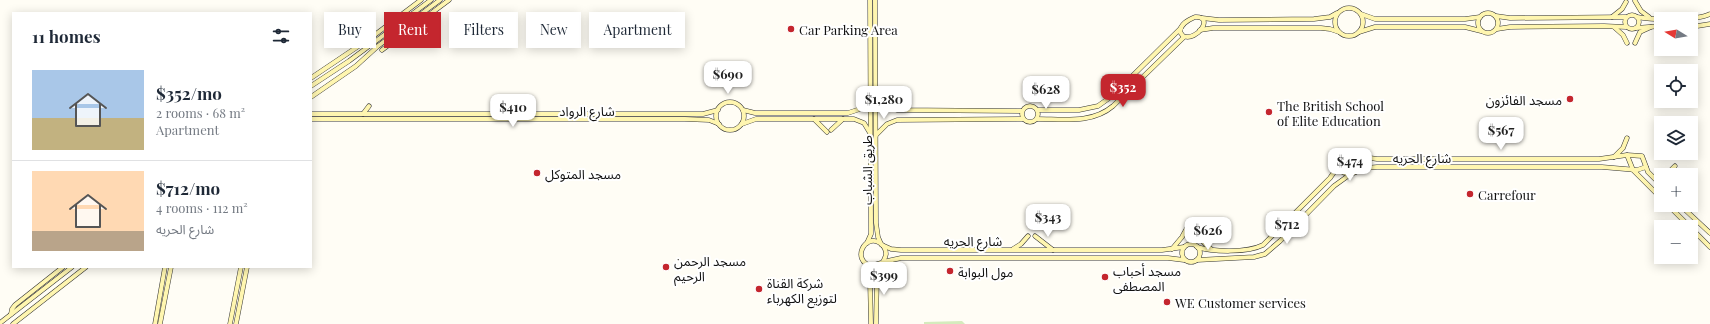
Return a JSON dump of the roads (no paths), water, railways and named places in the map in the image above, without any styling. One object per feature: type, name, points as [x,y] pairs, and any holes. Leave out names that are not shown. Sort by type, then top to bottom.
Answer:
[{"type":"street","points":[[376,37],[421,0]]},
{"type":"street","points":[[376,38],[430,0]]},
{"type":"street","points":[[312,96],[344,75],[378,46],[440,0]]},
{"type":"street","points":[[382,50],[449,0]]},
{"type":"street","name":"طريق الشباب","points":[[867,243],[871,226],[870,0]]},
{"type":"street","name":"طريق الشباب","points":[[875,0],[876,227],[882,244]]},
{"type":"street","points":[[1635,1],[1641,11],[1651,18]]},
{"type":"street","points":[[1612,18],[1622,9],[1626,2]]},
{"type":"street","points":[[875,94],[888,108],[903,111],[1022,111],[1026,107],[1031,106],[1038,110],[1079,110],[1098,106],[1112,96],[1167,40],[1193,18],[1197,17],[1219,20],[1321,19],[1330,17],[1343,9],[1350,8],[1371,19],[1480,17],[1489,13],[1496,16],[1510,18],[1612,18],[1626,17],[1632,14],[1637,17],[1651,18]]},
{"type":"street","points":[[1338,13],[1334,23],[1339,32]]},
{"type":"street","points":[[1359,32],[1362,25],[1361,14]]},
{"type":"street","points":[[1698,17],[1710,14]]},
{"type":"street","points":[[1496,16],[1498,23],[1497,29]]},
{"type":"street","points":[[1480,17],[1478,24],[1481,31]]},
{"type":"street","points":[[1626,17],[1624,22],[1626,27]]},
{"type":"street","points":[[1636,28],[1639,22],[1637,17]]},
{"type":"street","points":[[876,136],[887,124],[903,120],[1023,119],[1029,122],[1037,119],[1083,119],[1101,115],[1113,106],[1172,47],[1184,37],[1194,35],[1200,30],[1204,24],[1202,18]]},
{"type":"street","points":[[1604,18],[1606,21],[1604,26]]},
{"type":"street","points":[[1321,19],[1321,28]]},
{"type":"street","points":[[1380,19],[1380,27]]},
{"type":"street","points":[[1219,20],[1217,24],[1219,28]]},
{"type":"street","points":[[1698,26],[1710,24]]},
{"type":"street","points":[[1612,26],[1623,34],[1627,43]]},
{"type":"street","points":[[1200,30],[1219,28],[1321,28],[1330,29],[1343,35],[1350,36],[1371,28],[1380,27],[1465,27],[1489,34],[1497,29],[1510,27],[1612,26],[1631,29],[1654,27]]},
{"type":"street","points":[[1635,43],[1640,32],[1651,27]]},
{"type":"street","points":[[1181,28],[1180,32],[1184,37]]},
{"type":"street","points":[[1167,40],[1171,41],[1172,47]]},
{"type":"street","points":[[312,77],[359,48]]},
{"type":"street","points":[[312,85],[336,70],[363,48]]},
{"type":"street","points":[[336,70],[341,70],[344,75]]},
{"type":"street","points":[[870,96],[866,104],[860,109],[848,113],[755,113],[743,110],[738,105],[731,102],[724,104],[718,110],[717,117],[719,124],[723,128],[729,130],[736,129],[742,124],[756,120],[848,119],[860,121],[867,127],[870,134]]},
{"type":"street","points":[[362,114],[369,106]]},
{"type":"street","name":"شارع الرواد","points":[[312,114],[708,114],[718,110]]},
{"type":"street","points":[[742,124],[744,117],[743,110]]},
{"type":"street","points":[[1037,119],[1038,110]]},
{"type":"street","points":[[903,111],[901,115],[903,120]]},
{"type":"street","points":[[937,111],[937,120]]},
{"type":"street","points":[[1022,111],[1023,119]]},
{"type":"street","points":[[582,113],[582,120]]},
{"type":"street","points":[[596,113],[596,120]]},
{"type":"street","points":[[848,113],[850,115],[848,119]]},
{"type":"street","points":[[312,114],[313,119]]},
{"type":"street","points":[[389,114],[389,120]]},
{"type":"street","points":[[454,114],[455,120]]},
{"type":"street","points":[[471,114],[471,120]]},
{"type":"street","name":"شارع الرواد","points":[[313,119],[685,119],[709,120],[719,124]]},
{"type":"street","points":[[813,119],[829,131],[843,119]]},
{"type":"street","points":[[1612,158],[1620,152],[1627,138]]},
{"type":"street","points":[[1197,247],[1200,252],[1196,260],[1190,262],[1184,260],[1182,255],[1184,247],[1190,244],[1211,250],[1249,250],[1263,245],[1330,178],[1339,165],[1340,158],[1345,153],[1353,153],[1357,156],[1360,166],[1354,173],[1349,174],[1342,171],[1339,165]]},
{"type":"street","points":[[1654,178],[1646,167],[1642,156],[1627,155],[1633,170],[1654,191]]},
{"type":"street","name":"شارع الحريه","points":[[1357,156],[1377,159],[1536,159],[1612,158],[1627,155]]},
{"type":"street","points":[[1377,159],[1377,167]]},
{"type":"street","points":[[1536,159],[1536,167]]},
{"type":"street","name":"شارع الحريه","points":[[1196,260],[1254,257],[1270,250],[1334,186],[1354,173],[1366,168],[1602,167],[1633,170],[1646,167]]},
{"type":"street","points":[[1675,212],[1682,220]]},
{"type":"street","points":[[1687,212],[1710,233]]},
{"type":"street","points":[[1172,249],[1179,242],[1187,228]]},
{"type":"street","points":[[1698,234],[1701,232],[1703,228]]},
{"type":"street","points":[[1194,231],[1211,250]]},
{"type":"street","points":[[1698,235],[1710,247]]},
{"type":"street","points":[[1012,250],[1021,244],[1028,236]]},
{"type":"street","points":[[1035,236],[1053,250]]},
{"type":"street","points":[[876,324],[876,280],[878,268],[882,263],[886,252],[882,244],[873,241],[867,243],[863,248],[861,256],[863,261],[868,265],[876,266],[882,263]]},
{"type":"street","name":"شارع الحريه","points":[[882,244],[891,249],[901,250],[1162,250],[1184,247]]},
{"type":"street","points":[[901,250],[901,258]]},
{"type":"street","points":[[1002,250],[1002,258]]},
{"type":"street","points":[[1059,250],[1059,258]]},
{"type":"street","points":[[1162,250],[1162,258]]},
{"type":"street","points":[[1221,250],[1221,258]]},
{"type":"street","name":"شارع الحريه","points":[[882,263],[901,258],[1162,258],[1184,260]]},
{"type":"street","points":[[868,265],[871,324]]},
{"type":"street","points":[[11,314],[15,305],[62,268]]},
{"type":"street","points":[[0,323],[71,268]]},
{"type":"street","points":[[13,324],[85,268]]},
{"type":"street","points":[[155,324],[165,268]]},
{"type":"street","points":[[160,324],[171,268]]},
{"type":"street","points":[[230,324],[241,268]]},
{"type":"street","points":[[236,324],[247,268]]},
{"type":"place","name":"Car Parking Area","points":[[791,29]]},
{"type":"place","name":"مسجد الفائزون","points":[[1570,99]]},
{"type":"place","name":"The British School of Elite Education","points":[[1269,112]]},
{"type":"place","name":"مسجد المتوكل","points":[[537,173]]},
{"type":"place","name":"Carrefour","points":[[1470,194]]},
{"type":"place","name":"مسجد الرحمن الرحيم","points":[[666,267]]},
{"type":"place","name":"مول البوابة","points":[[950,271]]},
{"type":"place","name":"مسجد أحباب المصطفى","points":[[1105,277]]},
{"type":"place","name":"شركة القناة لتوزيع الكهرباء","points":[[759,289]]},
{"type":"place","name":"WE Customer services","points":[[1167,302]]}]
